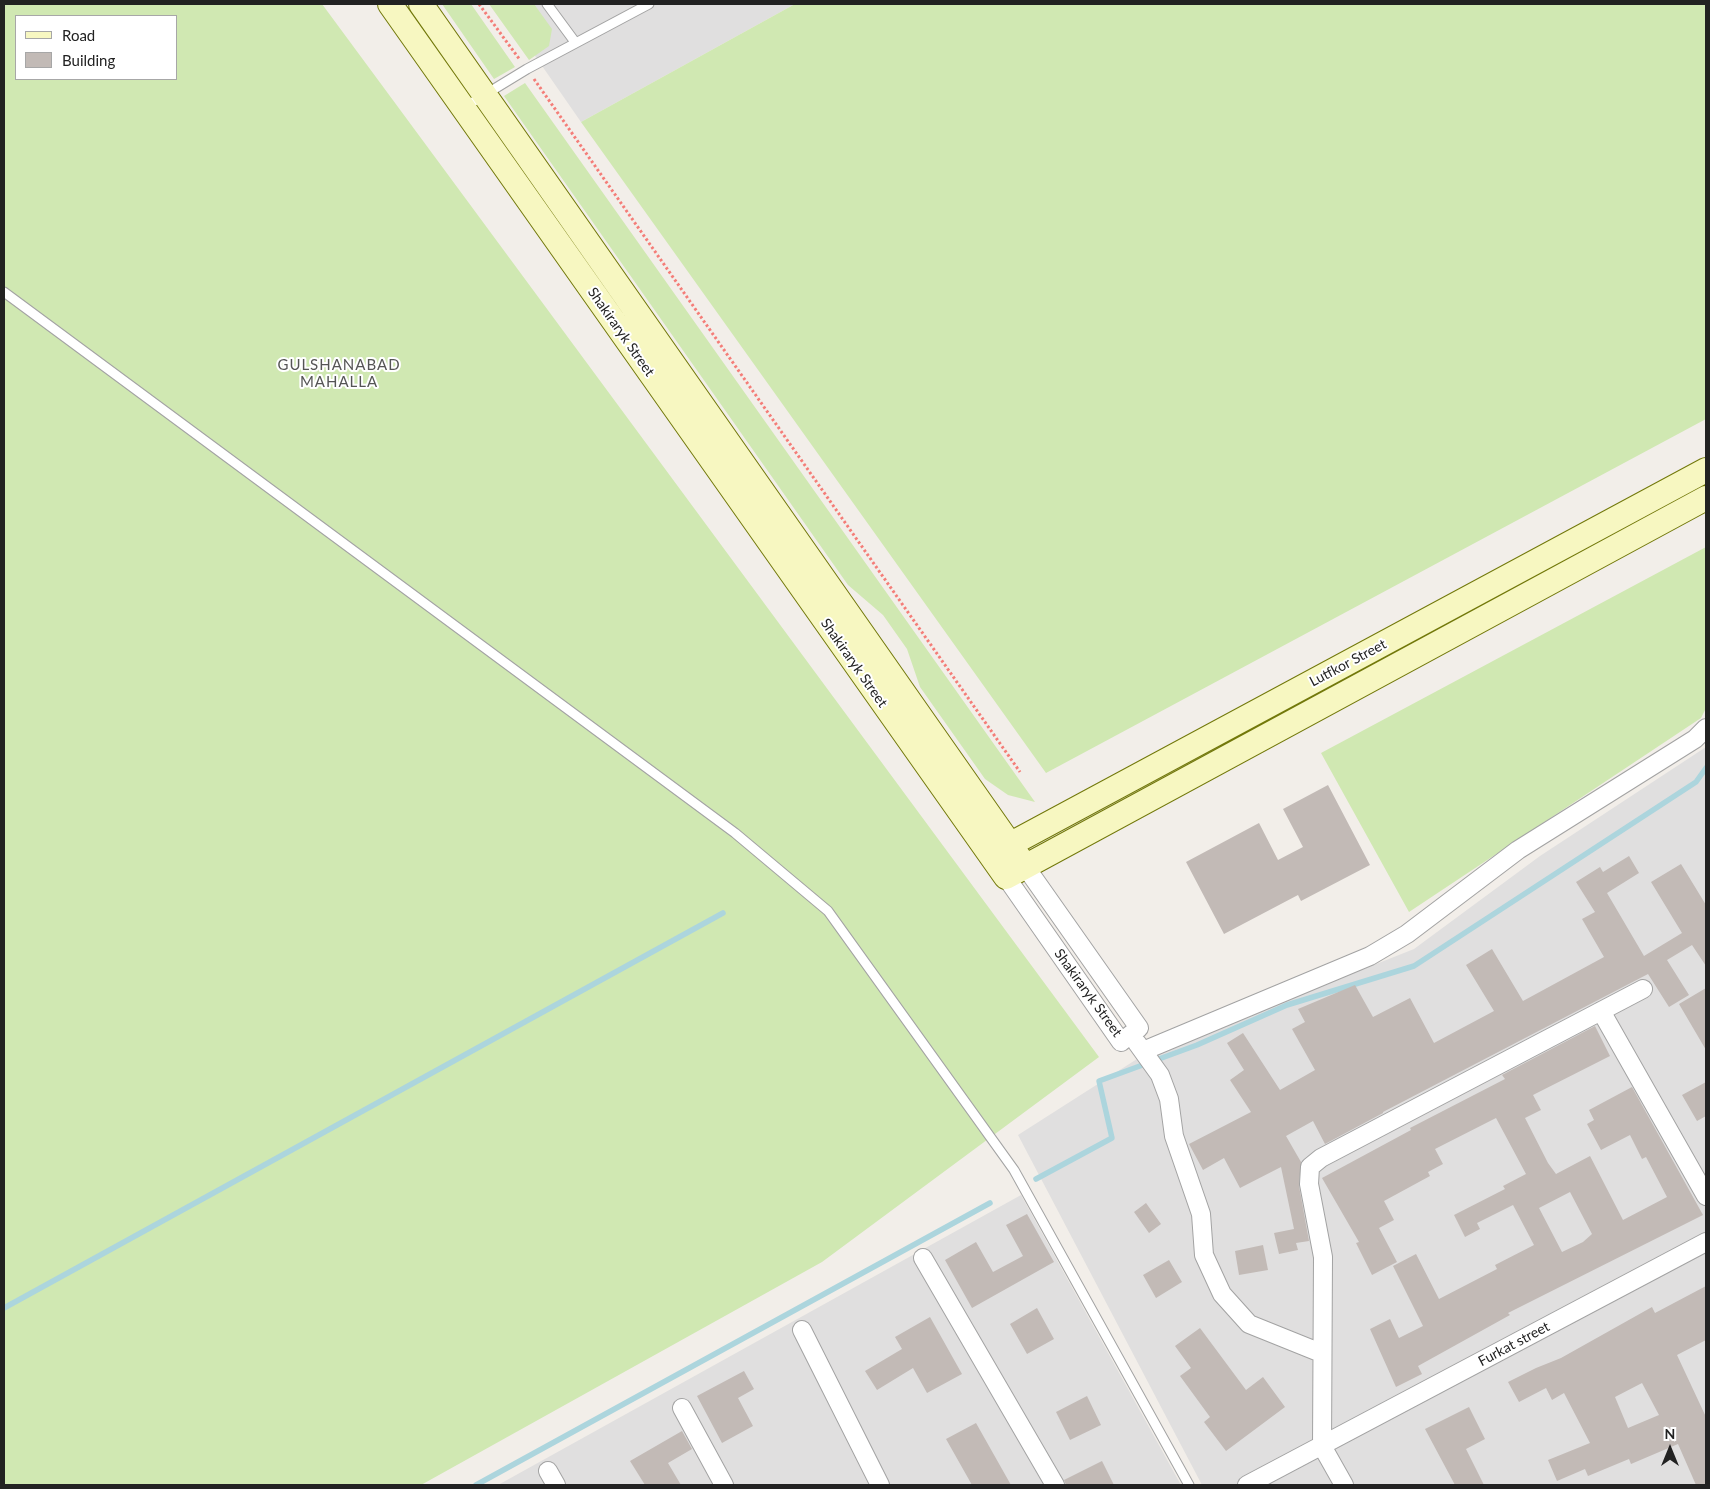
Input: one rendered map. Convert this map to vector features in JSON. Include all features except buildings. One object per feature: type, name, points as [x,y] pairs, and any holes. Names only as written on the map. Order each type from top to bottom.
[{"type":"main road","name":"Shakiraryk Street","points":[[390,4],[463,108],[1016,872]]},
{"type":"main road","name":"Shakiraryk Street","points":[[421,4],[1000,850]]},
{"type":"main road","name":"Lutfkor Street","points":[[1000,850],[1706,470]]},
{"type":"main road","name":"Lutfkor Street","points":[[1016,872],[1706,498]]},
{"type":"street","points":[[1321,1353],[1249,1324],[1222,1294],[1204,1255],[1201,1214],[1174,1136],[1169,1099],[1160,1075],[1142,1051],[1370,956],[1407,934],[1518,850],[1695,739],[1706,728]]},
{"type":"street","name":"Shakiraryk Street","points":[[1016,872],[1120,1042],[1131,1034],[1142,1051]]},
{"type":"street","points":[[1344,1485],[1322,1446],[1323,1257],[1309,1184],[1310,1167],[1321,1158],[1643,989]]},
{"type":"street","points":[[1601,1011],[1706,1196]]},
{"type":"street","name":"Furkat street","points":[[1247,1485],[1706,1242]]},
{"type":"street","points":[[923,1258],[1055,1485]]},
{"type":"street","points":[[802,1330],[880,1485]]},
{"type":"street","points":[[682,1408],[724,1485]]},
{"type":"lane","points":[[547,4],[575,42]]},
{"type":"lane","points":[[463,108],[575,42],[649,4]]},
{"type":"lane","points":[[4,292],[735,833],[828,911],[1014,1170],[1189,1485]]},
{"type":"path","points":[[479,4],[527,69],[1020,772]]},
{"type":"shaded area","points":[[499,4],[795,4],[581,122]]},
{"type":"shaded area","points":[[1706,747],[1706,1485],[1202,1485],[1018,1135],[1137,1059],[1414,949],[1540,856]]},
{"type":"shaded area","points":[[1021,1195],[1181,1485],[498,1485]]},
{"type":"green space","points":[[4,4],[322,4],[1099,1057],[822,1262],[421,1485],[4,1485]]},
{"type":"green space","points":[[442,4],[471,4],[515,67],[494,79]]},
{"type":"green space","points":[[489,4],[534,4],[552,29],[549,46],[529,60]]},
{"type":"green space","points":[[795,4],[1706,4],[1706,419],[1046,773],[581,122]]},
{"type":"green space","points":[[525,83],[1035,802],[1008,795],[985,779],[920,687],[907,649],[883,615],[848,585],[504,96]]},
{"type":"green space","points":[[1706,547],[1706,708],[1701,718],[1409,912],[1321,753]]},
{"type":"waterway","points":[[1036,1179],[1112,1138],[1099,1081],[1197,1045],[1287,1005],[1414,966],[1696,782],[1706,768]]},
{"type":"waterway","points":[[4,1308],[723,913]]},
{"type":"waterway","points":[[476,1485],[990,1203]]},
{"type":"district","name":"GULSHANABAD MAHALLA","points":[[339,374]]}]
